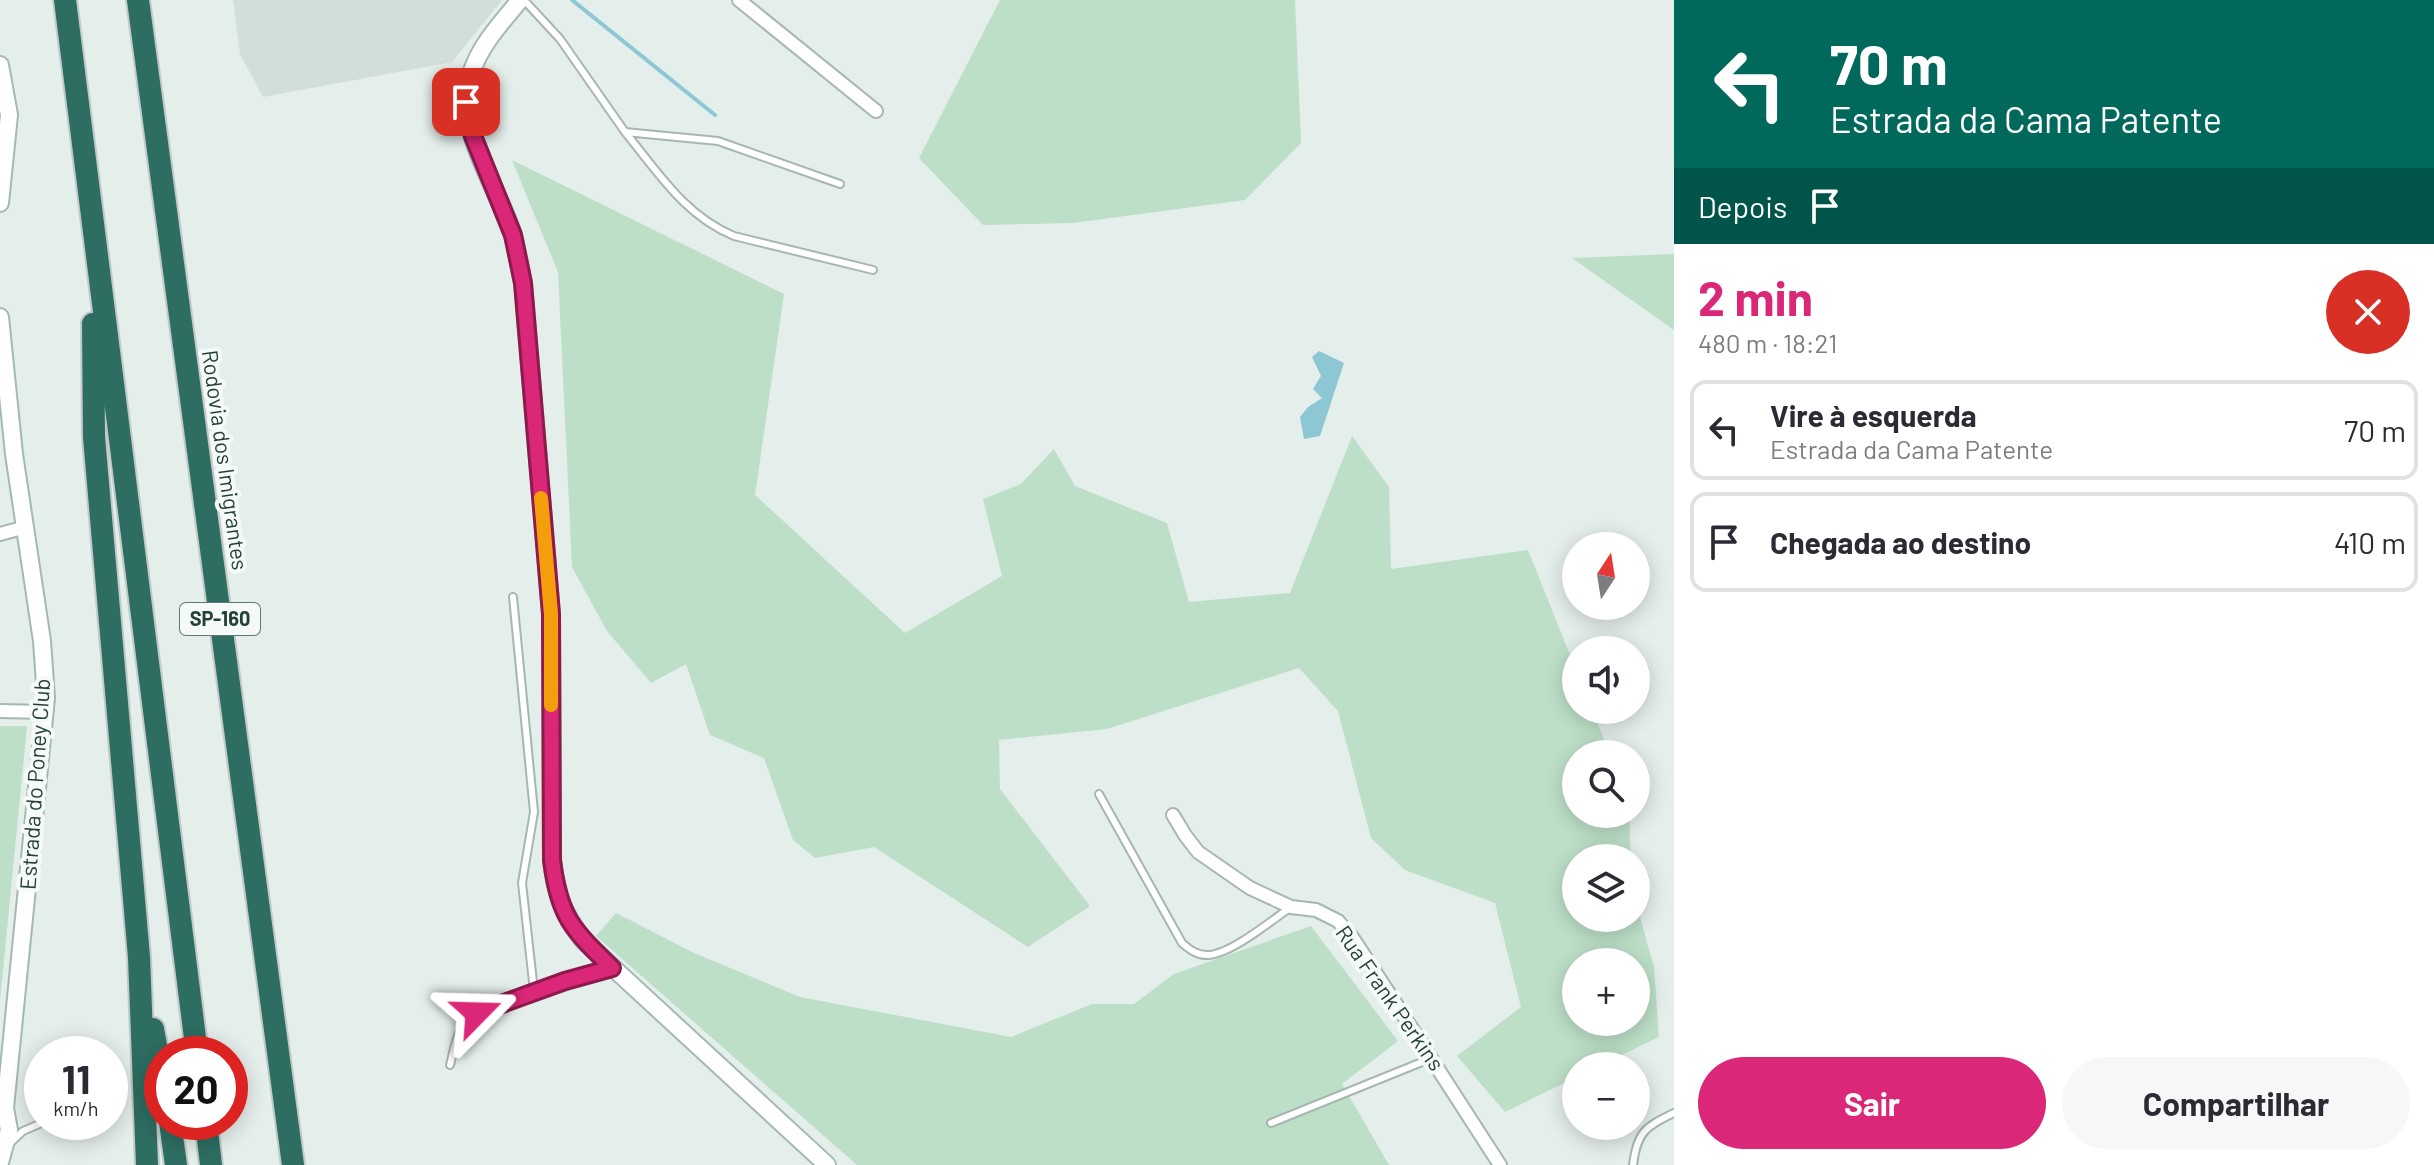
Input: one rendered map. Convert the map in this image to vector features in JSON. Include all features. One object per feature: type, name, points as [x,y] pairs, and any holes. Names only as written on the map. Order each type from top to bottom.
[{"type":"highway","points":[[65,0],[195,1036]]},
{"type":"highway","name":"Rodovia dos Imigrantes","points":[[138,0],[293,1160]]},
{"type":"highway","points":[[93,215],[94,437],[139,957],[147,1165]]},
{"type":"highway","points":[[139,957],[154,1036]]},
{"type":"highway","points":[[173,1140],[176,1165]]},
{"type":"highway","points":[[208,1140],[211,1165]]},
{"type":"street","points":[[522,0],[478,57],[467,93],[467,116],[513,235],[523,283],[551,614],[552,860],[556,893],[566,916],[583,940],[827,1165]]},
{"type":"street","points":[[739,0],[876,111]]},
{"type":"street","points":[[0,65],[9,115],[0,203]]},
{"type":"street","name":"Estrada do Poney Club","points":[[0,317],[14,454],[42,641],[46,712],[2,1112],[9,1130],[3,1155]]},
{"type":"street","points":[[0,534],[26,527]]},
{"type":"street","points":[[0,711],[46,712]]},
{"type":"street","name":"Rua Frank Perkins","points":[[1173,815],[1198,852],[1250,888],[1291,907],[1316,910],[1338,921],[1352,937],[1500,1165]]},
{"type":"lane","points":[[522,0],[560,39],[625,132],[681,200],[701,219],[734,236],[873,270]]},
{"type":"lane","points":[[625,132],[718,141],[840,184]]},
{"type":"lane","points":[[513,597],[534,812],[522,883],[534,991]]},
{"type":"lane","points":[[1099,794],[1182,943],[1190,950],[1200,955],[1224,951],[1291,907]]},
{"type":"lane","points":[[450,1065],[461,1030],[477,1013],[534,991],[612,968]]},
{"type":"lane","points":[[1271,1123],[1432,1058]]},
{"type":"lane","points":[[1633,1165],[1638,1137],[1648,1126],[1674,1113]]},
{"type":"lane","points":[[3,1155],[24,1131]]},
{"type":"shaded area","points":[[233,0],[502,0],[452,62],[263,97],[240,54]]},
{"type":"green space","points":[[1000,0],[1295,0],[1301,143],[1245,200],[1073,223],[983,225],[919,158]]},
{"type":"green space","points":[[512,160],[784,294],[755,495],[905,633],[1002,576],[983,499],[1021,484],[1054,449],[1075,486],[1167,523],[1189,602],[1290,593],[1352,436],[1389,487],[1391,569],[1528,550],[1562,636],[1562,724],[1598,724],[1604,740],[1562,740],[1562,828],[1630,828],[1630,844],[1562,844],[1562,932],[1644,932],[1649,948],[1562,948],[1562,1036],[1650,1036],[1650,953],[1654,967],[1659,1037],[1628,1052],[1562,1052],[1562,1084],[1505,1112],[1457,1056],[1521,1007],[1495,903],[1405,870],[1371,838],[1338,711],[1299,668],[1107,729],[999,740],[1000,789],[1090,906],[1028,947],[874,847],[815,858],[793,840],[764,758],[710,735],[686,664],[651,683],[607,631],[572,567],[558,272]]},
{"type":"green space","points":[[1674,254],[1674,330],[1572,258]]},
{"type":"green space","points":[[0,726],[27,726],[0,1001]]},
{"type":"green space","points":[[616,913],[694,953],[800,997],[1011,1037],[1092,1004],[1134,1004],[1174,974],[1311,926],[1398,1041],[1342,1084],[1389,1165],[857,1165],[596,936]]},
{"type":"water","points":[[1319,351],[1344,363],[1320,436],[1304,439],[1300,417],[1322,398],[1313,389],[1321,376],[1312,357]]},
{"type":"waterway","points":[[572,0],[715,115]]},
{"type":"slow traffic","points":[[541,498],[551,614],[551,705]]},
{"type":"route","points":[[466,102],[473,136],[513,235],[523,283],[551,614],[552,860],[556,893],[566,916],[583,940],[612,968],[507,1000],[477,1013]]}]
